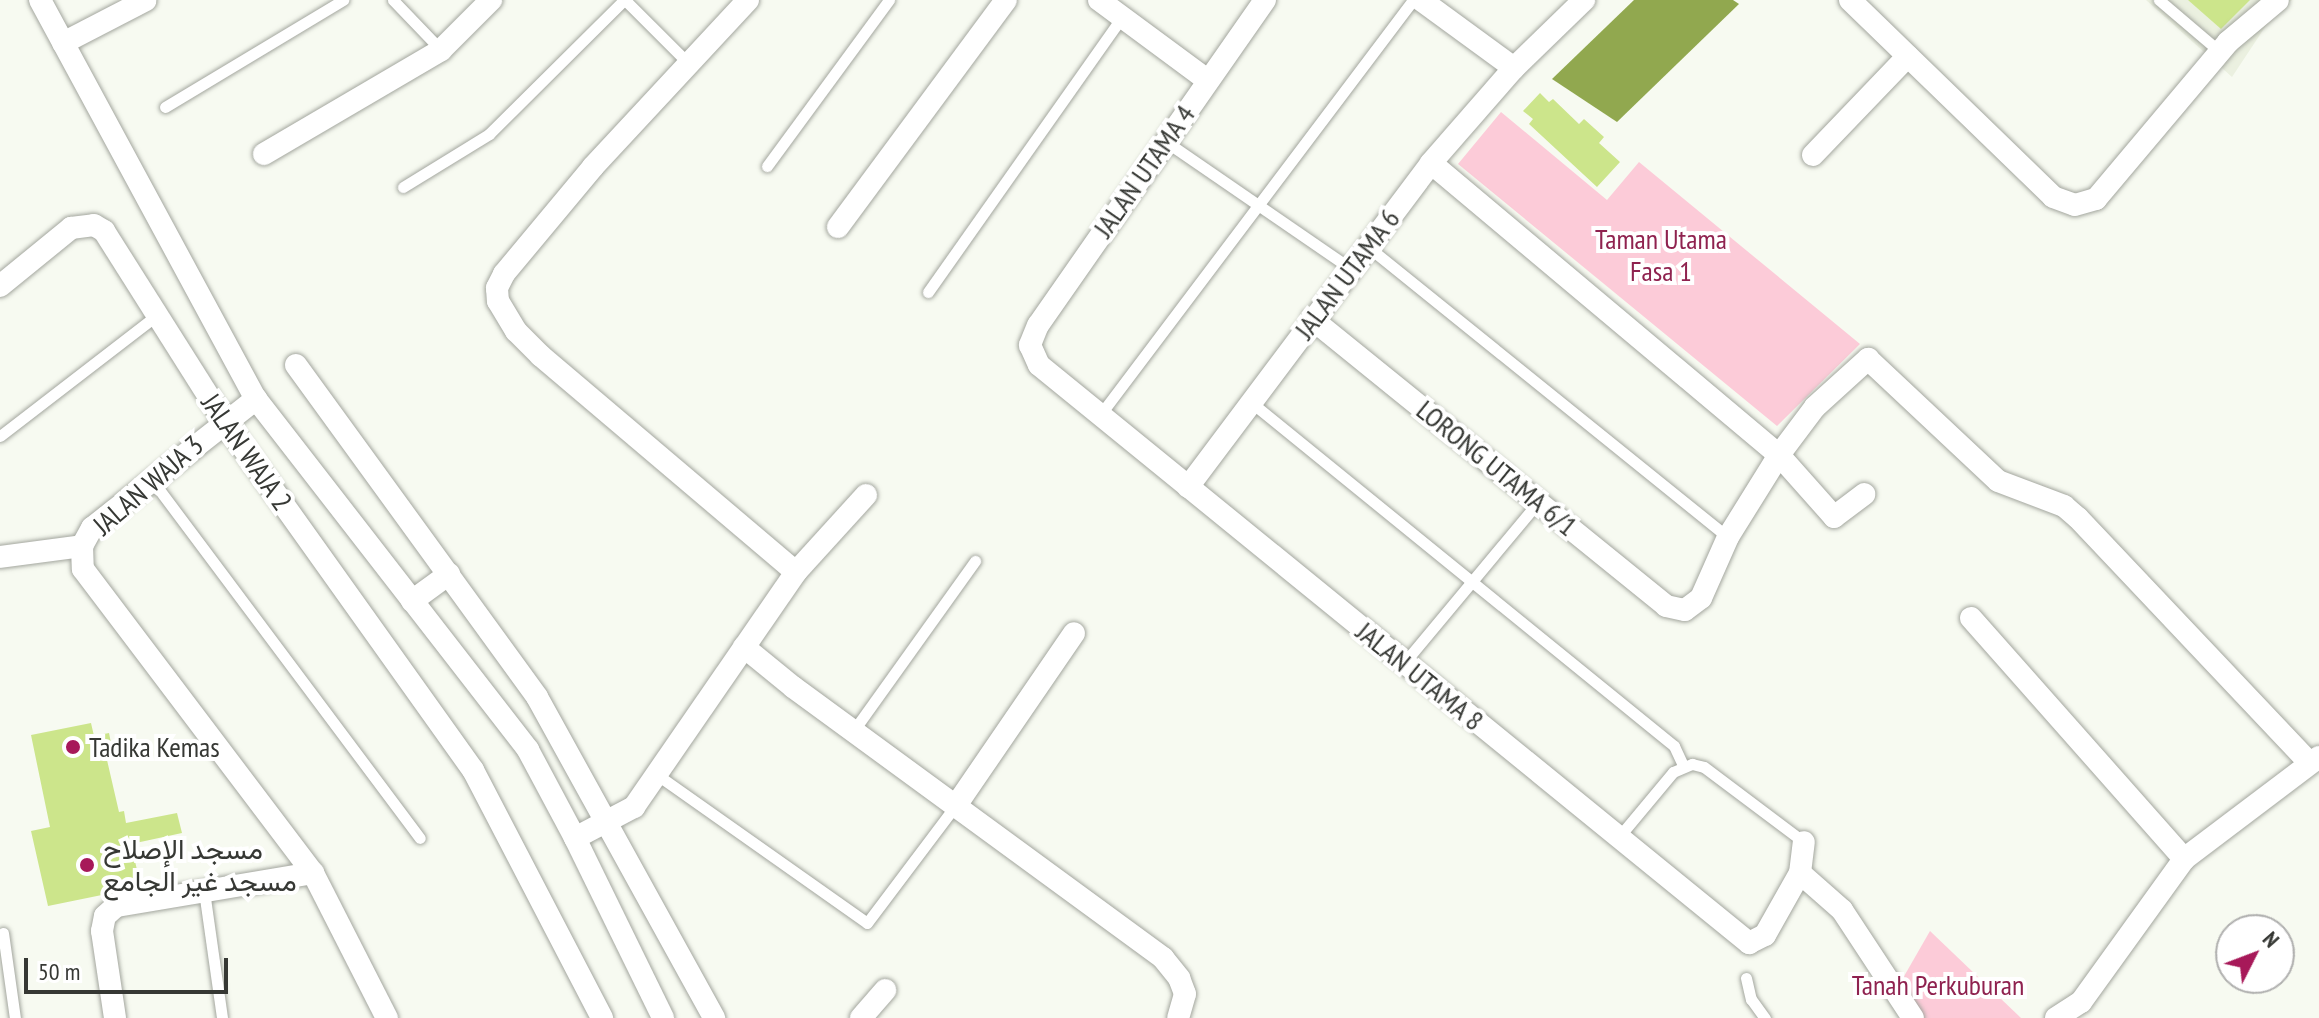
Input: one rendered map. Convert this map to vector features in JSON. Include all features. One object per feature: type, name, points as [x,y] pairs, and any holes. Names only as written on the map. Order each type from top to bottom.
[{"type":"street","points":[[40,0],[256,399],[528,750],[663,1018]]},
{"type":"street","points":[[63,43],[146,0]]},
{"type":"street","points":[[264,154],[441,50],[491,0]]},
{"type":"street","points":[[748,0],[593,167],[504,274],[497,288],[498,301],[509,322],[541,356],[796,572]]},
{"type":"street","points":[[838,227],[1006,0]]},
{"type":"street","points":[[1099,0],[1207,80]]},
{"type":"street","points":[[1421,0],[1514,68],[1584,0]]},
{"type":"street","points":[[1850,0],[2053,197],[2075,205],[2096,199],[2220,52],[2278,0]]},
{"type":"street","name":"JALAN UTAMA 4","points":[[1030,345],[1038,325],[1262,1]]},
{"type":"street","points":[[1813,155],[1908,56]]},
{"type":"street","name":"JALAN UTAMA 6","points":[[1188,487],[1431,163],[1514,68]]},
{"type":"street","points":[[1431,163],[1779,455],[1834,517],[1864,494]]},
{"type":"street","name":"JALAN WAJA 2","points":[[0,286],[71,228],[94,225],[104,231],[224,421],[473,770],[602,1018]]},
{"type":"street","name":"LORONG UTAMA 6/1","points":[[1312,319],[1666,606],[1685,610],[1701,598],[1728,537]]},
{"type":"street","name":"JALAN UTAMA 8","points":[[1030,345],[1039,365],[1749,943],[1765,935],[1800,873]]},
{"type":"street","points":[[1728,537],[1779,455],[1815,407],[1868,359],[1998,481],[2064,506],[2078,518],[2315,760],[2184,859],[2083,1006],[2056,1018]]},
{"type":"street","points":[[296,365],[537,697],[714,1018]]},
{"type":"street","name":"JALAN WAJA 3","points":[[82,546],[92,528],[224,421],[256,399]]},
{"type":"street","points":[[575,838],[634,807],[796,572],[866,495]]},
{"type":"street","points":[[0,557],[82,546],[83,569],[313,873],[387,1018]]},
{"type":"street","points":[[412,601],[449,574]]},
{"type":"street","points":[[1971,618],[2184,859]]},
{"type":"street","points":[[957,804],[1074,633]]},
{"type":"street","points":[[744,647],[793,687],[957,804],[1163,958],[1179,978],[1185,994],[1178,1018]]},
{"type":"street","points":[[1804,842],[1800,873],[1842,910],[1913,1018]]},
{"type":"street","points":[[115,1018],[102,931],[105,916],[116,906],[313,873]]},
{"type":"street","points":[[861,1018],[885,990]]},
{"type":"lane","points":[[165,107],[343,0]]},
{"type":"lane","points":[[393,0],[441,50]]},
{"type":"lane","points":[[403,187],[489,134],[625,0],[690,66]]},
{"type":"lane","points":[[767,166],[889,0]]},
{"type":"lane","points":[[1100,415],[1413,0]]},
{"type":"lane","points":[[2159,0],[2220,52]]},
{"type":"lane","points":[[928,292],[1122,17]]},
{"type":"lane","points":[[1165,141],[1350,268]]},
{"type":"lane","points":[[1367,246],[1728,537]]},
{"type":"lane","points":[[0,436],[157,315]]},
{"type":"lane","points":[[1252,403],[1674,746],[1683,765]]},
{"type":"lane","points":[[151,479],[420,838]]},
{"type":"lane","points":[[1404,663],[1538,502]]},
{"type":"lane","points":[[854,730],[975,561]]},
{"type":"lane","points":[[1618,838],[1683,765]]},
{"type":"lane","points":[[1683,765],[1704,767],[1804,842]]},
{"type":"lane","points":[[656,774],[867,923],[957,804]]},
{"type":"lane","points":[[204,891],[222,1018]]},
{"type":"lane","points":[[3,933],[15,1018]]},
{"type":"lane","points":[[1746,978],[1751,999],[1765,1018]]},
{"type":"shaded area","points":[[1634,0],[1733,0],[1739,4],[1617,122],[1552,79]]},
{"type":"shaded area","points":[[2146,0],[2292,0],[2273,15],[2232,77]]},
{"type":"green space","name":"Taman Utama Fasa 1","points":[[1501,112],[1607,200],[1639,162],[1860,344],[1777,426],[1458,164]]},
{"type":"green space","name":"Tanah Perkuburan","points":[[1930,931],[2021,1018],[1919,1018],[1899,985]]},
{"type":"building","points":[[2188,0],[2250,0],[2221,29]]},
{"type":"building","points":[[1540,93],[1549,102],[1553,99],[1579,124],[1584,119],[1604,137],[1599,143],[1620,162],[1597,187],[1529,124],[1533,119],[1523,111]]},
{"type":"building","points":[[91,723],[94,736],[109,733],[114,758],[107,760],[119,812],[124,811],[126,823],[177,813],[182,833],[131,844],[141,887],[48,906],[31,831],[50,827],[31,735]]},
{"type":"place","name":"Tadika Kemas","points":[[73,747]]},
{"type":"place","name":"مسجد الإصلاح مسجد غير الجامع","points":[[87,865]]}]
